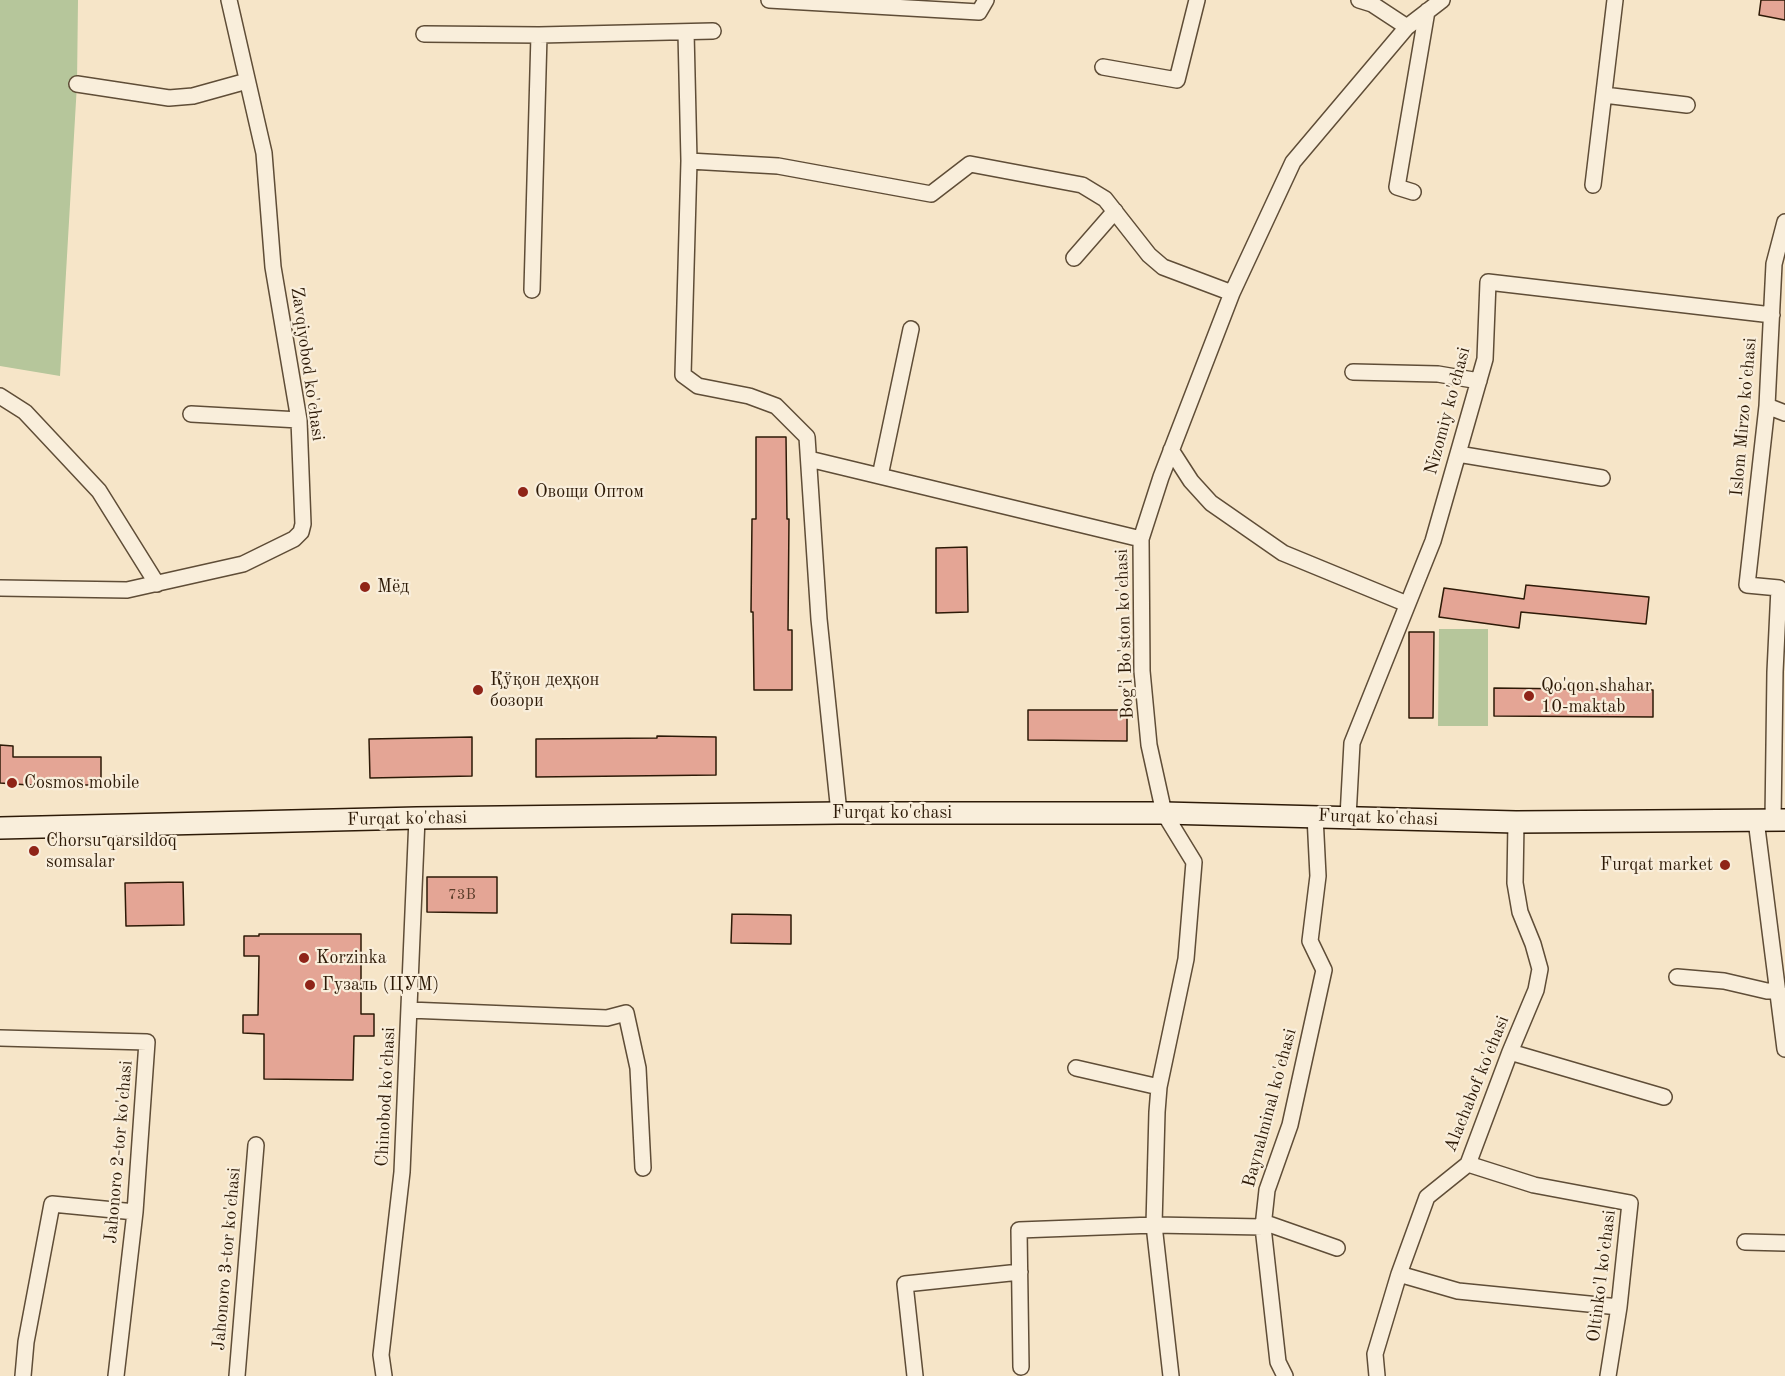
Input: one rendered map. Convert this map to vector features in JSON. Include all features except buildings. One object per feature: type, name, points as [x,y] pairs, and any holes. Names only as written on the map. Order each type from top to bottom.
[{"type":"main road","name":"Furqat ko'chasi","points":[[0,828],[417,818],[839,813],[1164,813],[1516,822],[1771,820]]},
{"type":"street","name":"Zavqiyobod ko'chasi","points":[[0,588],[127,590],[243,564],[294,539],[301,532],[303,524],[299,420],[273,267],[264,153],[229,0]]},
{"type":"street","points":[[769,0],[979,12],[986,0]]},
{"type":"street","points":[[1103,67],[1177,80],[1197,0]]},
{"type":"street","points":[[1359,0],[1372,4],[1407,27]]},
{"type":"street","name":"Bog'i Bo'ston ko'chasi","points":[[1171,1376],[1154,1225],[1157,1112],[1186,959],[1194,862],[1164,813],[1149,745],[1142,671],[1141,539],[1161,477],[1232,293],[1293,162],[1407,27],[1442,0]]},
{"type":"street","points":[[1593,185],[1615,0]]},
{"type":"street","points":[[1413,192],[1397,187],[1427,11]]},
{"type":"street","points":[[424,34],[713,31]]},
{"type":"street","points":[[686,32],[689,161],[683,375],[698,386],[749,396],[776,406],[807,436],[819,619],[839,813]]},
{"type":"street","points":[[532,290],[539,34]]},
{"type":"street","points":[[77,84],[169,98],[193,96],[248,81]]},
{"type":"street","points":[[1604,95],[1687,105]]},
{"type":"street","points":[[689,161],[778,166],[931,194],[970,164],[1082,185],[1105,199],[1149,255],[1163,267],[1232,293]]},
{"type":"street","points":[[1074,258],[1115,211]]},
{"type":"street","name":"Islom Mirzo ko'chasi","points":[[1785,222],[1772,315],[1767,406],[1747,585],[1782,588],[1775,684],[1771,820],[1778,990],[1785,1048]]},
{"type":"street","name":"Nizomiy ko'chasi","points":[[1348,817],[1352,743],[1433,541],[1485,359],[1488,282],[1772,315]]},
{"type":"street","points":[[880,476],[911,329]]},
{"type":"street","points":[[1353,372],[1438,374],[1479,381]]},
{"type":"street","points":[[0,396],[25,412],[99,491],[157,584]]},
{"type":"street","points":[[1767,406],[1785,413]]},
{"type":"street","points":[[191,414],[299,420]]},
{"type":"street","points":[[1171,450],[1191,481],[1211,503],[1283,553],[1407,604]]},
{"type":"street","points":[[1458,454],[1602,478]]},
{"type":"street","points":[[809,459],[1141,539]]},
{"type":"street","name":"Baynalminal ko'chasi","points":[[1285,1376],[1278,1362],[1263,1224],[1266,1190],[1290,1125],[1324,970],[1310,941],[1318,876],[1315,816]]},
{"type":"street","name":"Chinobod ko'chasi","points":[[384,1376],[381,1355],[402,1172],[417,818]]},
{"type":"street","name":"Alachabof ko'chasi","points":[[1377,1376],[1375,1354],[1427,1197],[1468,1164],[1536,990],[1540,969],[1520,912],[1515,883],[1516,822]]},
{"type":"street","points":[[1677,977],[1724,981],[1767,991],[1778,990]]},
{"type":"street","points":[[409,1010],[607,1018],[626,1013],[638,1068],[643,1168]]},
{"type":"street","name":"Jahonoro 2-tor ko'chasi","points":[[0,1038],[147,1042],[135,1212],[116,1376]]},
{"type":"street","points":[[1510,1052],[1664,1097]]},
{"type":"street","points":[[1076,1068],[1160,1087]]},
{"type":"street","name":"Jahonoro 3-tor ko'chasi","points":[[237,1376],[256,1145]]},
{"type":"street","name":"Oltinko'l ko'chasi","points":[[1468,1164],[1534,1185],[1630,1203],[1619,1307],[1608,1376]]},
{"type":"street","points":[[23,1376],[26,1342],[52,1204],[135,1212]]},
{"type":"street","points":[[1021,1367],[1019,1230],[1263,1224],[1337,1248]]},
{"type":"street","points":[[1745,1242],[1785,1243]]},
{"type":"street","points":[[915,1376],[904,1284],[1020,1272]]},
{"type":"street","points":[[1400,1274],[1458,1291],[1619,1307]]},
{"type":"green space","points":[[0,0],[78,0],[77,84],[60,376],[0,366]]},
{"type":"green space","points":[[1439,629],[1488,629],[1488,726],[1438,726]]},
{"type":"place","name":"Овощи Оптом","points":[[523,492]]},
{"type":"place","name":"Мёд","points":[[365,587]]},
{"type":"place","name":"Қўқон деҳқон бозори","points":[[478,690]]},
{"type":"place","name":"Qo'qon shahar 10-maktab","points":[[1529,696]]},
{"type":"place","name":"Cosmos mobile","points":[[12,783]]},
{"type":"place","name":"Chorsu qarsildoq somsalar","points":[[34,851]]},
{"type":"place","name":"Furqat market","points":[[1725,865]]},
{"type":"place","name":"Korzinka","points":[[304,958]]},
{"type":"place","name":"Гузаль (ЦУМ)","points":[[310,985]]}]
